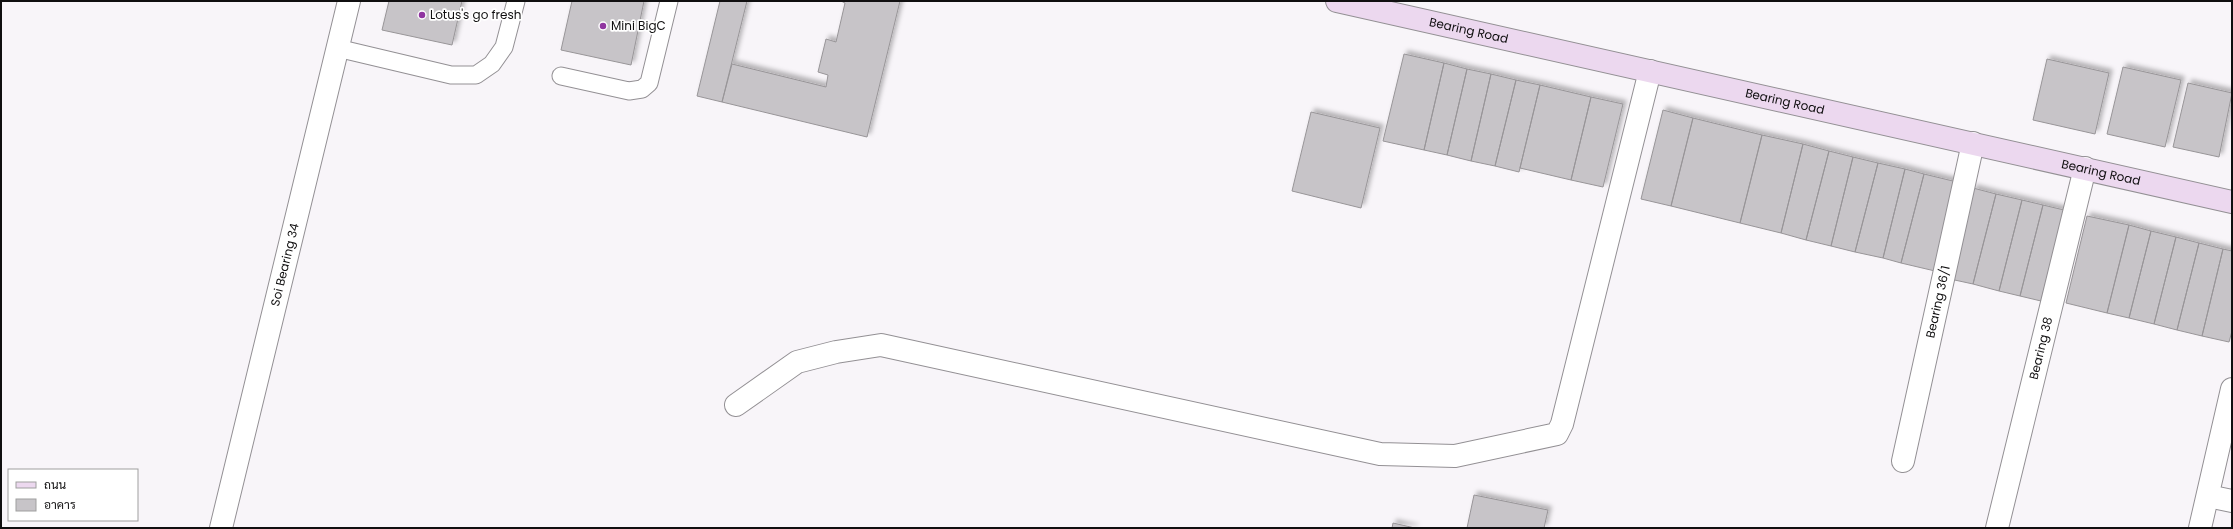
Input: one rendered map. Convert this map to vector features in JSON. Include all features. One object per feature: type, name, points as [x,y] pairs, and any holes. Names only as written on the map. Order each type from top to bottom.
[{"type":"main road","name":"Bearing Road","points":[[1337,1],[2232,202]]},
{"type":"street","name":"Soi Bearing 34","points":[[221,528],[349,1]]},
{"type":"street","points":[[736,405],[797,362],[836,352],[881,344],[1380,454],[1455,456],[1557,434],[1562,424],[1650,71]]},
{"type":"street","name":"Bearing 36/1","points":[[1903,461],[1973,144]]},
{"type":"street","name":"Bearing 38","points":[[1997,528],[2085,168]]},
{"type":"street","points":[[2200,528],[2232,389]]},
{"type":"street","points":[[2208,496],[2232,501]]},
{"type":"lane","points":[[337,48],[451,75],[476,75],[492,64],[504,47],[516,1]]},
{"type":"lane","points":[[561,76],[630,91],[642,89],[649,83],[668,1]]},
{"type":"building","name":"Lotus's go fresh","points":[[389,1],[462,1],[452,45],[382,30]]},
{"type":"building","name":"Mini BigC","points":[[572,1],[644,1],[631,65],[561,50]]},
{"type":"building","points":[[720,1],[747,1],[722,102],[697,96]]},
{"type":"building","points":[[841,1],[900,1],[867,137],[722,102],[732,64],[826,87],[828,75],[818,72],[826,39],[836,42],[845,3]]},
{"type":"building","points":[[1404,54],[1444,63],[1424,150],[1383,141]]},
{"type":"building","points":[[2047,59],[2109,73],[2095,134],[2033,120]]},
{"type":"building","points":[[1444,63],[1467,69],[1447,155],[1424,150]]},
{"type":"building","points":[[2123,67],[2181,80],[2165,147],[2107,134]]},
{"type":"building","points":[[1467,69],[1491,74],[1471,161],[1447,155]]},
{"type":"building","points":[[1491,74],[1516,80],[1495,166],[1471,161]]},
{"type":"building","points":[[1516,80],[1540,85],[1519,172],[1495,166]]},
{"type":"building","points":[[2188,83],[2232,93],[2219,157],[2173,147]]},
{"type":"building","points":[[1540,85],[1591,97],[1571,180],[1520,168]]},
{"type":"building","points":[[1591,97],[1623,104],[1603,187],[1571,180]]},
{"type":"building","points":[[1663,110],[1693,118],[1671,206],[1641,199]]},
{"type":"building","points":[[1311,112],[1380,128],[1361,208],[1292,191]]},
{"type":"building","points":[[1693,118],[1762,135],[1740,223],[1671,206]]},
{"type":"building","points":[[1762,135],[1803,144],[1781,233],[1740,223]]},
{"type":"building","points":[[1803,144],[1829,151],[1806,240],[1781,233]]},
{"type":"building","points":[[1829,151],[1853,157],[1831,246],[1806,240]]},
{"type":"building","points":[[1853,157],[1878,163],[1855,252],[1831,246]]},
{"type":"building","points":[[1878,163],[1905,169],[1883,258],[1855,252]]},
{"type":"building","points":[[1905,169],[1924,174],[1901,263],[1883,258]]},
{"type":"building","points":[[1924,174],[1957,182],[1935,271],[1901,263]]},
{"type":"building","points":[[1973,188],[1996,194],[1973,284],[1950,279]]},
{"type":"building","points":[[1996,194],[2022,200],[1999,291],[1973,284]]},
{"type":"building","points":[[2022,200],[2043,205],[2020,296],[1999,291]]},
{"type":"building","points":[[2043,205],[2064,210],[2041,301],[2020,296]]},
{"type":"building","points":[[2087,216],[2129,225],[2107,313],[2066,303]]},
{"type":"building","points":[[2129,225],[2151,231],[2129,318],[2107,313]]},
{"type":"building","points":[[2151,231],[2176,237],[2154,324],[2129,318]]},
{"type":"building","points":[[2176,237],[2199,243],[2177,330],[2154,324]]},
{"type":"building","points":[[2199,243],[2223,249],[2202,336],[2177,330]]},
{"type":"building","points":[[2223,249],[2232,251],[2232,331],[2229,342],[2202,336]]},
{"type":"building","points":[[1474,495],[1548,510],[1544,528],[1467,528]]},
{"type":"building","points":[[1393,523],[1415,528],[1392,528]]},
{"type":"place","name":"Lotus's go fresh","points":[[422,15]]},
{"type":"place","name":"Mini BigC","points":[[603,26]]}]
